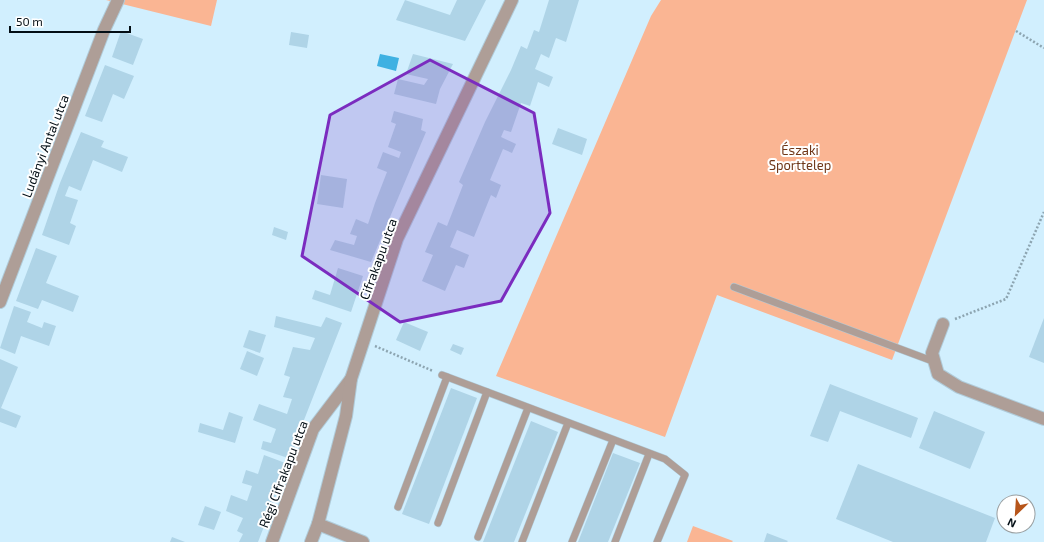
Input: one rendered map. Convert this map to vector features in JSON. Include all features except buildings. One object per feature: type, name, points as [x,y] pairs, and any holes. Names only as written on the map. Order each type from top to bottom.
[{"type":"street","name":"Ludányi Antal utca","points":[[0,302],[104,30],[118,0]]},
{"type":"street","name":"Cifrakapu utca","points":[[311,542],[318,524],[346,416],[351,379],[398,239],[512,0]]},
{"type":"street","points":[[944,324],[932,353],[938,374],[959,387],[1044,419]]},
{"type":"street","name":"Régi Cifrakapu utca","points":[[272,542],[313,429],[351,379]]},
{"type":"street","points":[[318,524],[364,542]]},
{"type":"lane","points":[[734,287],[934,362]]},
{"type":"lane","points":[[398,507],[444,376],[665,459],[685,475],[658,542]]},
{"type":"lane","points":[[438,523],[487,392]]},
{"type":"lane","points":[[478,537],[528,408]]},
{"type":"lane","points":[[522,542],[568,423]]},
{"type":"lane","points":[[572,542],[612,440]]},
{"type":"lane","points":[[615,542],[649,454]]},
{"type":"path","points":[[1016,31],[1044,48]]},
{"type":"path","points":[[944,324],[1006,298],[1044,212]]},
{"type":"path","points":[[364,341],[444,376]]},
{"type":"highlighted area","points":[[430,60],[534,113],[550,213],[501,301],[400,322],[302,256],[330,115]]},
{"type":"green space","points":[[106,0],[217,0],[211,26]]},
{"type":"green space","name":"Északi Sporttelep","points":[[661,0],[1027,0],[892,360],[717,295],[665,437],[496,376],[651,16]]},
{"type":"green space","points":[[693,526],[733,541],[687,542]]},
{"type":"water","points":[[380,54],[399,58],[396,71],[377,66]]}]
